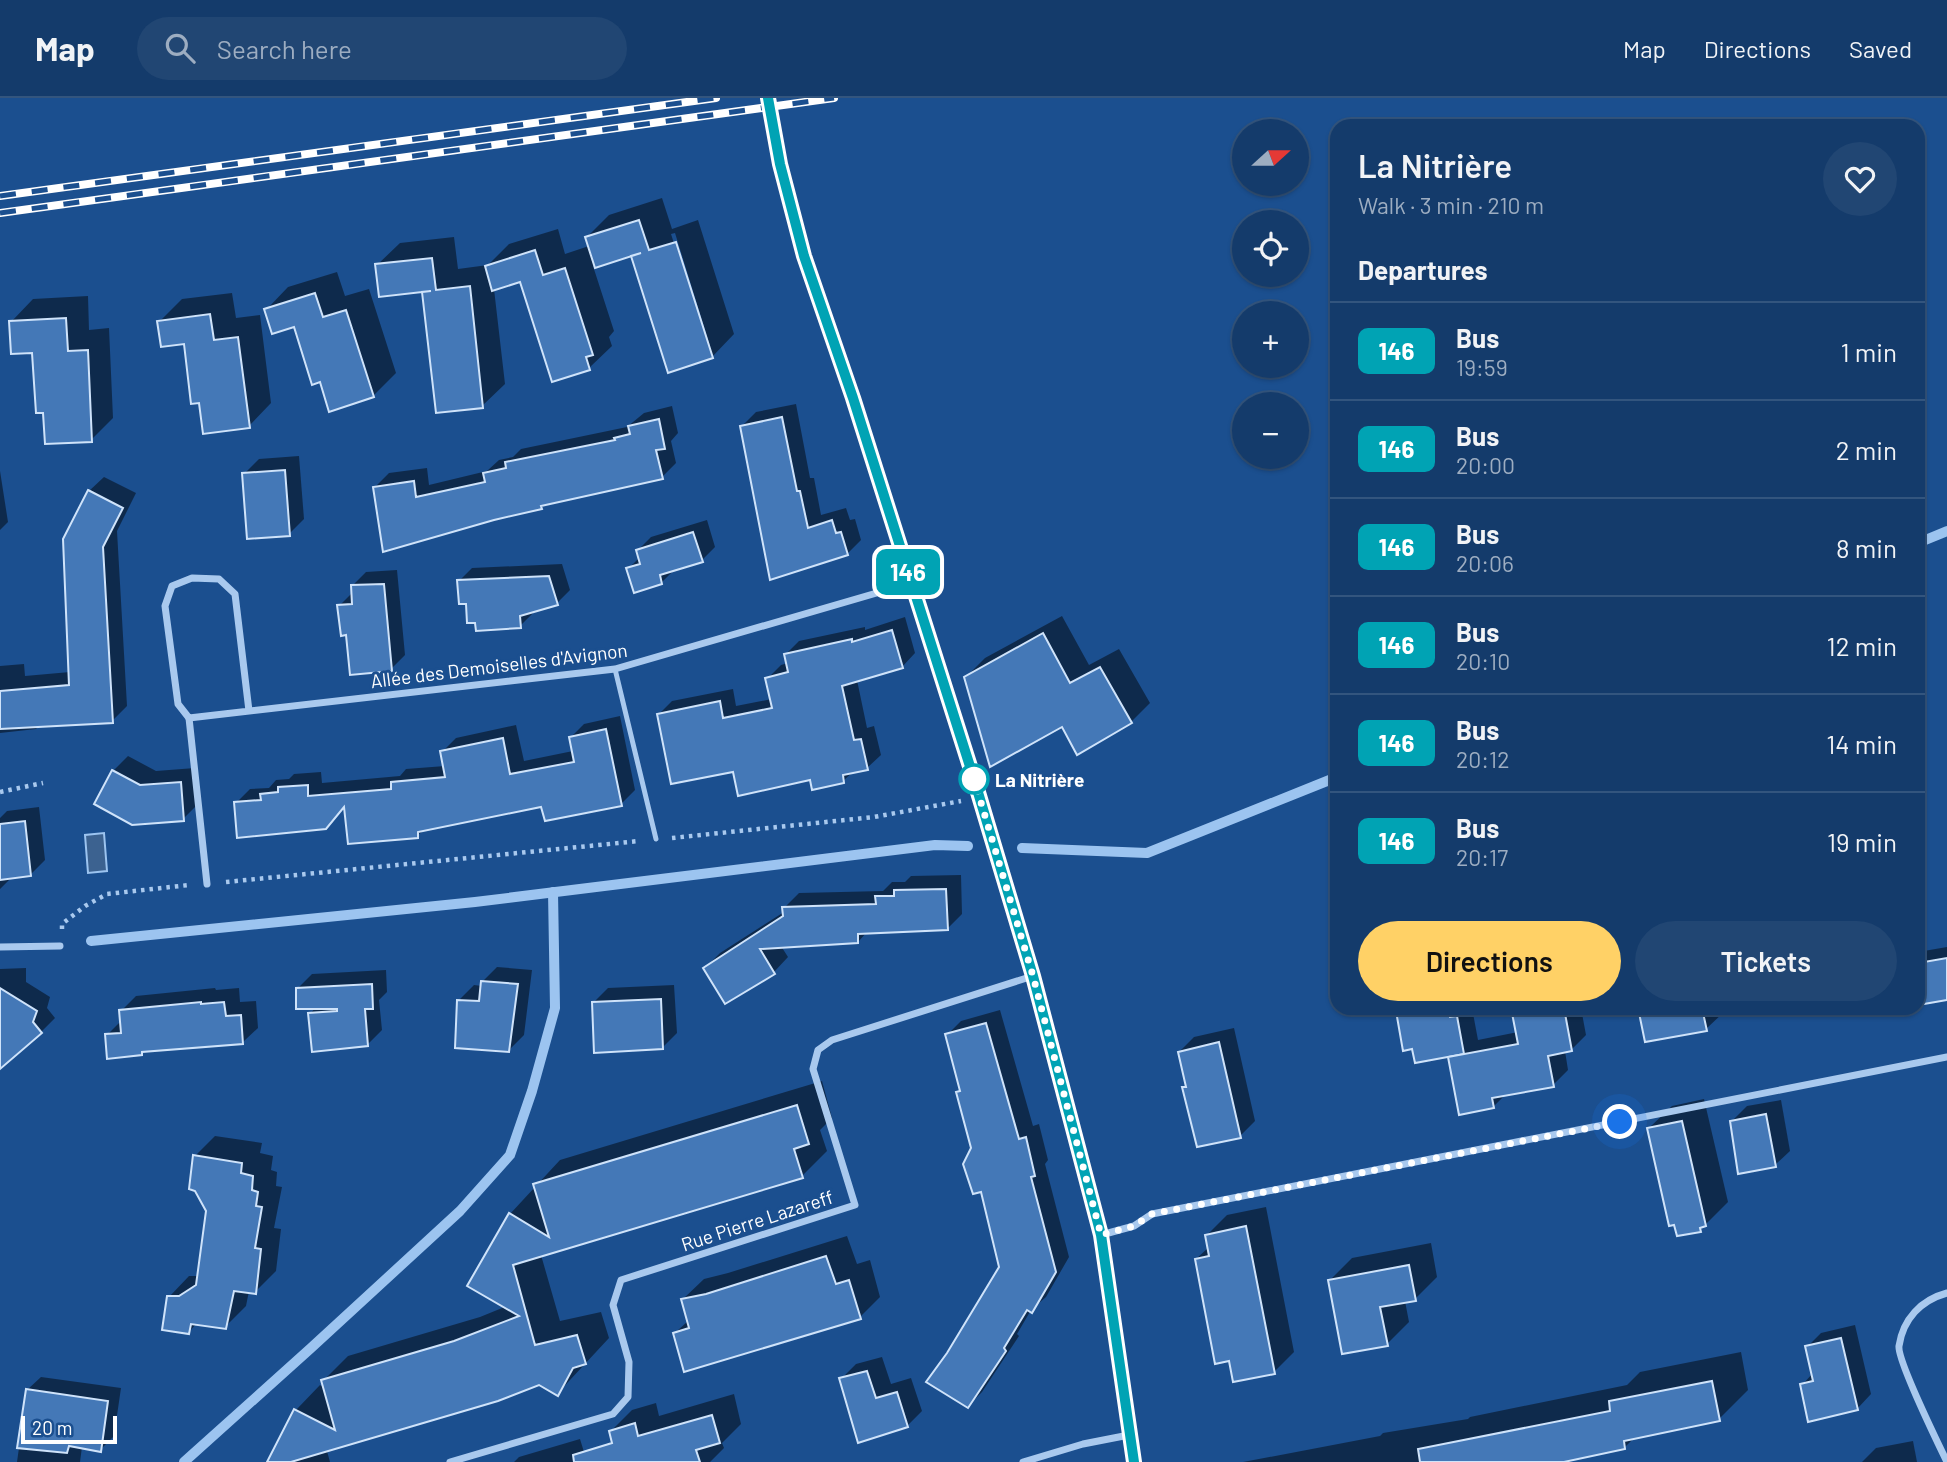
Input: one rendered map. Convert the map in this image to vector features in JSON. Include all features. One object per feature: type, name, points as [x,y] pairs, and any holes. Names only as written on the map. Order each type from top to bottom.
[{"type":"street","points":[[768,98],[780,164],[804,256],[853,398],[1033,976],[1101,1235],[1134,1462]]},
{"type":"street","points":[[207,884],[189,718],[178,704],[165,606],[172,586],[192,578],[219,579],[235,594],[248,711]]},
{"type":"street","name":"Allée des Demoiselles d'Avignon","points":[[189,718],[615,669],[911,583]]},
{"type":"street","points":[[0,947],[60,946]]},
{"type":"street","name":"Rue Pierre Lazareff","points":[[466,1460],[613,1414],[628,1397],[629,1362],[613,1305],[621,1280],[855,1205],[813,1069],[818,1050],[832,1040],[1033,976]]},
{"type":"street","points":[[1101,1235],[1134,1226],[1152,1214],[1947,1057]]},
{"type":"street","points":[[1947,1293],[1934,1296],[1909,1315],[1898,1348],[1917,1398],[1947,1462]]},
{"type":"street","points":[[1023,1462],[1083,1444],[1129,1435]]},
{"type":"street","points":[[450,1462],[466,1460]]},
{"type":"lane","points":[[615,669],[656,839]]},
{"type":"path","points":[[0,792],[43,783]]},
{"type":"path","points":[[60,946],[62,924],[85,906],[107,894],[138,889],[874,817],[979,798]]},
{"type":"water","points":[[104,833],[107,871],[88,873],[85,835]]},
{"type":"building","points":[[639,220],[649,250],[676,242],[713,358],[668,373],[631,256],[595,268],[585,237]]},
{"type":"building","points":[[535,250],[543,275],[565,268],[593,355],[586,357],[590,370],[552,382],[520,282],[492,291],[485,266]]},
{"type":"building","points":[[432,258],[436,290],[470,286],[483,408],[436,413],[422,292],[379,297],[375,264]]},
{"type":"building","points":[[315,293],[323,317],[346,310],[374,397],[329,412],[320,382],[312,385],[294,327],[272,334],[264,309]]},
{"type":"building","points":[[210,314],[214,340],[238,337],[250,428],[203,434],[199,403],[191,404],[184,344],[161,347],[157,321]]},
{"type":"building","points":[[66,318],[68,351],[88,350],[92,442],[45,444],[43,413],[36,413],[32,353],[11,354],[9,321]]},
{"type":"building","points":[[782,417],[797,491],[800,491],[808,528],[832,520],[836,533],[841,532],[848,555],[770,580],[740,426]]},
{"type":"building","points":[[659,419],[665,449],[656,450],[663,479],[541,506],[542,509],[383,552],[373,487],[414,481],[416,497],[485,482],[483,473],[506,468],[505,462],[615,440],[614,438],[630,434],[628,426]]},
{"type":"building","points":[[285,470],[290,536],[247,539],[242,473]]},
{"type":"building","points":[[88,490],[123,508],[103,547],[113,723],[0,729],[0,691],[69,685],[63,539]]},
{"type":"building","points":[[693,532],[703,562],[660,575],[662,584],[634,593],[626,568],[640,564],[636,550]]},
{"type":"building","points":[[549,576],[558,605],[520,616],[521,628],[476,631],[475,623],[467,623],[466,604],[459,604],[457,580]]},
{"type":"building","points":[[384,584],[392,671],[350,675],[346,635],[341,636],[337,605],[352,604],[351,585]]},
{"type":"building","points":[[892,630],[903,668],[842,686],[854,740],[861,739],[868,770],[843,775],[844,783],[812,790],[810,780],[738,796],[733,772],[671,784],[657,714],[720,701],[723,718],[772,708],[765,678],[788,672],[784,654],[852,639],[852,642]]},
{"type":"building","points":[[1043,633],[1070,683],[1100,667],[1132,723],[1077,755],[1062,727],[990,767],[964,677]]},
{"type":"building","points":[[606,729],[622,806],[545,821],[541,807],[418,832],[418,838],[348,844],[344,807],[326,829],[237,838],[234,802],[261,800],[260,794],[278,792],[278,787],[308,785],[308,796],[391,789],[391,782],[445,777],[440,751],[503,738],[510,774],[574,762],[569,737]]},
{"type":"building","points":[[112,770],[140,785],[181,782],[184,821],[132,825],[94,804]]},
{"type":"building","points":[[25,821],[31,876],[0,880],[0,824]]},
{"type":"building","points":[[946,889],[948,930],[858,934],[858,943],[760,949],[775,974],[725,1004],[703,968],[783,916],[782,907],[876,904],[875,896],[894,896],[894,890]]},
{"type":"building","points":[[1947,958],[1947,1000],[1925,1004],[1925,962]]},
{"type":"building","points":[[481,981],[518,984],[509,1052],[455,1048],[457,1000],[479,1001]]},
{"type":"building","points":[[372,984],[373,1009],[365,1009],[368,1046],[312,1052],[308,1013],[337,1009],[296,1009],[296,988]]},
{"type":"building","points":[[0,988],[37,1011],[33,1022],[42,1033],[0,1069]]},
{"type":"building","points":[[661,999],[663,1049],[594,1053],[592,1002]]},
{"type":"building","points":[[224,1002],[226,1016],[241,1015],[243,1044],[142,1052],[142,1055],[107,1059],[105,1034],[121,1033],[119,1010]]},
{"type":"building","points":[[1397,1015],[1457,1016],[1464,1054],[1415,1063],[1412,1049],[1403,1051]]},
{"type":"building","points":[[1512,1015],[1565,1015],[1572,1051],[1548,1056],[1554,1087],[1492,1098],[1494,1108],[1459,1115],[1448,1057],[1518,1044]]},
{"type":"building","points":[[1639,1015],[1704,1015],[1707,1031],[1645,1042]]},
{"type":"building","points":[[986,1023],[1019,1139],[1026,1137],[1035,1176],[1031,1177],[1056,1272],[1032,1313],[1027,1310],[1004,1348],[1006,1351],[968,1408],[926,1382],[947,1353],[999,1267],[981,1192],[973,1194],[963,1164],[971,1148],[956,1092],[960,1091],[945,1034]]},
{"type":"building","points":[[1219,1042],[1241,1138],[1197,1147],[1182,1087],[1186,1087],[1178,1052]]},
{"type":"building","points":[[797,1105],[809,1144],[794,1149],[803,1178],[513,1265],[535,1345],[577,1335],[586,1364],[573,1368],[558,1396],[539,1385],[498,1401],[291,1462],[267,1462],[294,1409],[335,1430],[321,1380],[454,1341],[519,1316],[467,1286],[509,1213],[549,1237],[533,1184]]},
{"type":"building","points":[[1766,1114],[1776,1167],[1738,1174],[1730,1121]]},
{"type":"building","points":[[1682,1121],[1706,1226],[1700,1228],[1701,1232],[1677,1236],[1674,1225],[1669,1226],[1647,1128]]},
{"type":"building","points":[[193,1155],[242,1163],[241,1173],[253,1176],[252,1190],[258,1192],[256,1206],[262,1207],[255,1248],[261,1249],[256,1294],[234,1291],[226,1329],[191,1324],[189,1334],[162,1330],[167,1296],[179,1296],[196,1285],[206,1211],[195,1191],[189,1189]]},
{"type":"building","points":[[1246,1226],[1275,1374],[1233,1382],[1229,1361],[1215,1364],[1195,1259],[1209,1256],[1205,1235]]},
{"type":"building","points":[[826,1256],[836,1284],[849,1280],[861,1319],[684,1372],[673,1333],[689,1328],[681,1299],[706,1294]]},
{"type":"building","points":[[1409,1265],[1416,1301],[1380,1307],[1388,1346],[1342,1354],[1328,1280]]},
{"type":"building","points":[[1841,1338],[1858,1410],[1808,1422],[1800,1384],[1813,1381],[1805,1346]]},
{"type":"building","points":[[867,1371],[876,1398],[897,1392],[908,1427],[858,1443],[839,1378]]},
{"type":"building","points":[[1712,1381],[1720,1421],[1624,1441],[1625,1449],[1564,1462],[1420,1462],[1418,1449],[1610,1411],[1609,1401]]},
{"type":"building","points":[[26,1389],[108,1401],[101,1452],[69,1446],[67,1453],[17,1448]]},
{"type":"building","points":[[712,1415],[720,1443],[696,1450],[700,1462],[574,1462],[573,1455],[612,1443],[609,1431],[635,1423],[638,1436]]},
{"type":"waterway","points":[[1925,540],[1947,531]]},
{"type":"waterway","points":[[1022,848],[1147,853],[1330,780]]},
{"type":"waterway","points":[[91,941],[475,902],[935,845],[968,846]]},
{"type":"waterway","points":[[184,1462],[460,1211],[510,1155],[532,1091],[555,1008],[553,892]]},
{"type":"railway","points":[[0,196],[716,98]]},
{"type":"railway","points":[[0,213],[834,98]]},
{"type":"bus line","name":"146","points":[[768,98],[780,164],[804,256],[853,398],[990,828],[1033,976],[1101,1235],[1134,1462]]},
{"type":"place","name":"La Nitrière","points":[[974,779]]},
{"type":"route","points":[[974,779],[1033,976],[1101,1235],[1134,1226],[1152,1214],[1620,1122]]}]
